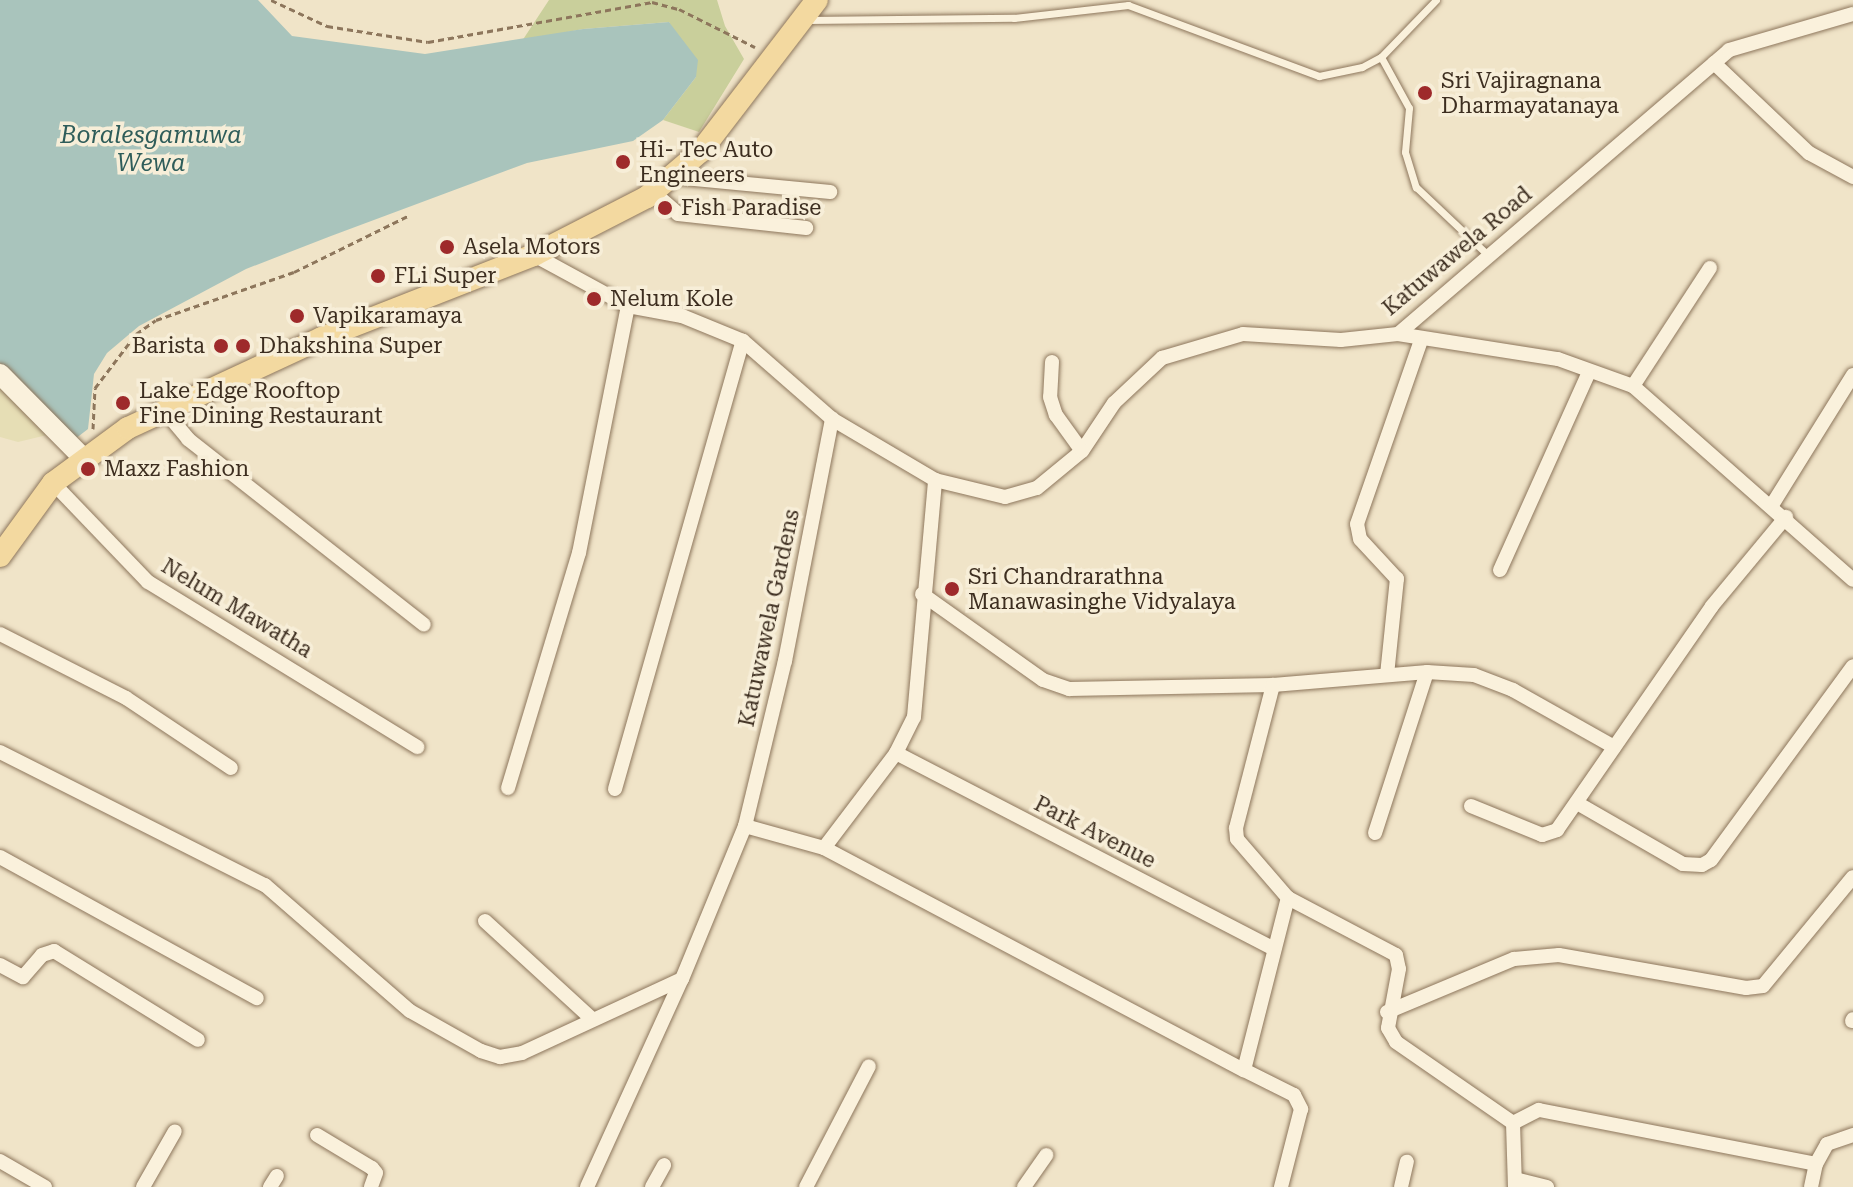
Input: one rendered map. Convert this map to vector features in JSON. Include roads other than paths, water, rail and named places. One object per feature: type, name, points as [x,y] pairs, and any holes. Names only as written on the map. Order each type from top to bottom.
[{"type":"main road","points":[[0,556],[53,483],[80,455],[164,410],[322,338],[534,255],[653,192],[701,151],[817,0]]},
{"type":"street","name":"Katuwawela Road","points":[[534,255],[628,306],[682,316],[743,341],[832,419],[935,480],[1005,497],[1037,488],[1082,451],[1114,403],[1162,358],[1243,334],[1341,340],[1398,334],[1729,50],[1853,14]]},
{"type":"street","points":[[1714,63],[1809,153],[1853,177]]},
{"type":"street","points":[[674,177],[830,192]]},
{"type":"street","points":[[653,192],[678,214],[806,228]]},
{"type":"street","points":[[1633,386],[1710,268]]},
{"type":"street","points":[[508,788],[579,553],[628,306]]},
{"type":"street","points":[[1398,334],[1558,359],[1633,386],[1786,517],[1853,580]]},
{"type":"street","points":[[1387,675],[1397,579],[1360,539],[1357,524],[1421,340]]},
{"type":"street","points":[[615,789],[743,341]]},
{"type":"street","points":[[1052,362],[1053,406],[1082,451]]},
{"type":"street","points":[[1500,570],[1589,372]]},
{"type":"street","points":[[0,374],[80,455]]},
{"type":"street","points":[[1772,505],[1853,375]]},
{"type":"street","points":[[164,410],[188,439],[424,625]]},
{"type":"street","name":"Katuwawela Gardens","points":[[587,1187],[682,979],[745,826],[785,661],[832,419]]},
{"type":"street","points":[[824,848],[896,753],[914,717],[922,594],[935,480]]},
{"type":"street","name":"Nelum Mawatha","points":[[53,483],[148,582],[417,747]]},
{"type":"street","points":[[1471,806],[1542,835],[1557,830],[1712,606],[1786,517]]},
{"type":"street","points":[[922,594],[1043,680],[1069,689],[1273,685],[1427,672],[1487,680],[1614,747]]},
{"type":"street","points":[[0,634],[126,698],[231,768]]},
{"type":"street","points":[[1577,803],[1683,864],[1711,860],[1853,666]]},
{"type":"street","points":[[1375,833],[1427,672]]},
{"type":"street","points":[[1273,685],[1236,828],[1237,839],[1288,898],[1396,955],[1399,969],[1387,1012],[1396,1042],[1513,1123]]},
{"type":"street","points":[[0,752],[265,885],[410,1011],[481,1051],[500,1057],[522,1053],[591,1018],[682,979]]},
{"type":"street","name":"Park Avenue","points":[[896,753],[1274,949]]},
{"type":"street","points":[[745,826],[824,848],[1294,1095],[1301,1109],[1281,1187]]},
{"type":"street","points":[[0,857],[257,998]]},
{"type":"street","points":[[1387,1012],[1514,959],[1559,955],[1746,988],[1763,986],[1775,978],[1853,877]]},
{"type":"street","points":[[1244,1070],[1288,898]]},
{"type":"street","points":[[485,921],[591,1018]]},
{"type":"street","points":[[0,965],[23,977],[42,955],[54,951],[198,1040]]},
{"type":"street","points":[[806,1187],[869,1066]]},
{"type":"street","points":[[1513,1123],[1539,1110],[1816,1164]]},
{"type":"street","points":[[1513,1123],[1517,1183],[1547,1187]]},
{"type":"street","points":[[143,1187],[175,1131]]},
{"type":"street","points":[[317,1135],[372,1168],[376,1173],[371,1187]]},
{"type":"street","points":[[1811,1187],[1816,1164],[1827,1144],[1853,1135]]},
{"type":"street","points":[[1024,1187],[1046,1155]]},
{"type":"street","points":[[0,1161],[45,1187]]},
{"type":"street","points":[[1401,1187],[1407,1162]]},
{"type":"street","points":[[652,1187],[664,1165]]},
{"type":"lane","points":[[801,21],[1014,18],[1128,5],[1147,8],[1277,64],[1319,76],[1362,67],[1381,57],[1436,0]]},
{"type":"lane","points":[[1381,57],[1409,108],[1405,152],[1416,187],[1489,256]]},
{"type":"water","name":"Boralesgamuwa Wewa","points":[[0,0],[258,0],[292,36],[425,54],[583,29],[669,22],[698,60],[696,77],[663,120],[633,141],[527,163],[331,236],[246,269],[139,326],[107,353],[94,374],[88,429],[75,439],[0,363]]},
{"type":"place","name":"Sri Vajiragnana Dharmayatanaya","points":[[1425,93]]},
{"type":"place","name":"Hi- Tec Auto Engineers","points":[[623,162]]},
{"type":"place","name":"Fish Paradise","points":[[665,208]]},
{"type":"place","name":"Asela Motors","points":[[447,247]]},
{"type":"place","name":"FLi Super","points":[[378,276]]},
{"type":"place","name":"Nelum Kole","points":[[594,299]]},
{"type":"place","name":"Vapikaramaya","points":[[297,316]]},
{"type":"place","name":"Barista","points":[[221,346]]},
{"type":"place","name":"Dhakshina Super","points":[[243,346]]},
{"type":"place","name":"Lake Edge Rooftop Fine Dining Restaurant","points":[[123,403]]},
{"type":"place","name":"Maxz Fashion","points":[[88,469]]},
{"type":"place","name":"Sri Chandrarathna Manawasinghe Vidyalaya","points":[[952,589]]}]
